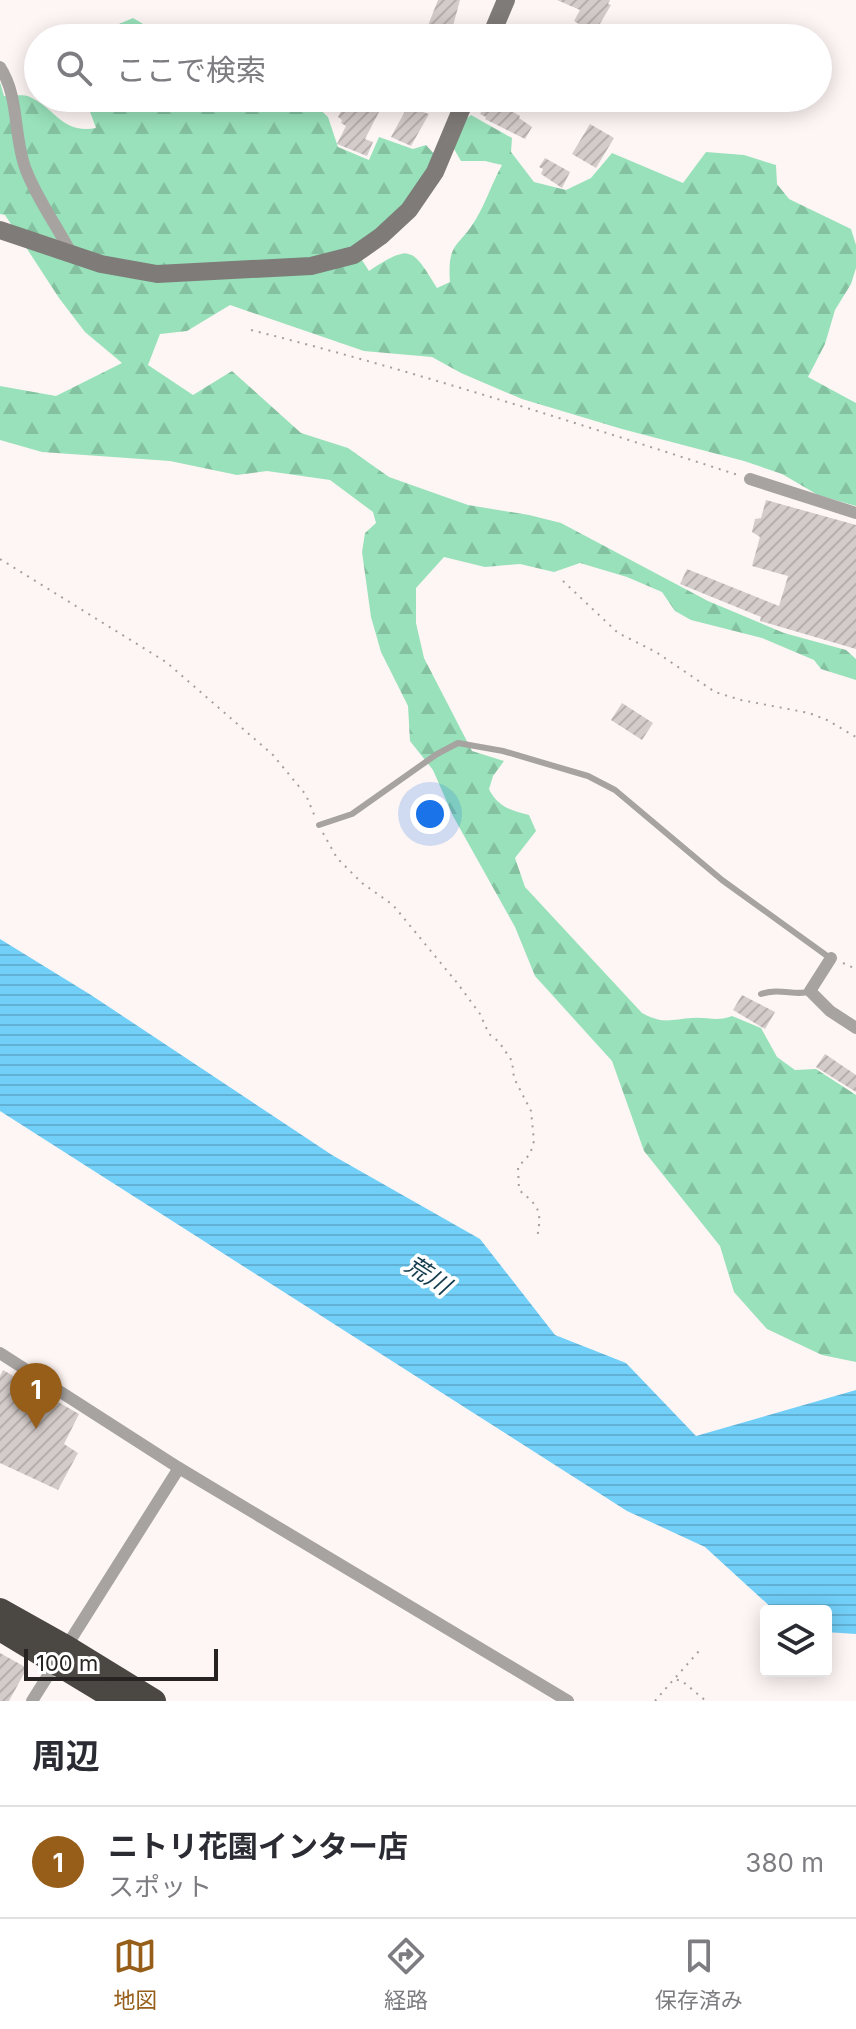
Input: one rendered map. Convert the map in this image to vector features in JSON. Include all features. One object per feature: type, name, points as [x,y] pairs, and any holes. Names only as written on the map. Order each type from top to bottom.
[{"type":"highway","points":[[0,1610],[119,1701]]},
{"type":"highway","points":[[0,1629],[61,1654],[154,1701]]},
{"type":"street","points":[[496,24],[506,0]]},
{"type":"street","points":[[0,67],[7,78],[13,100],[26,169],[71,253]]},
{"type":"street","points":[[0,230],[101,264],[157,274],[311,266],[354,255],[409,210],[435,172],[460,112]]},
{"type":"street","points":[[750,479],[856,513]]},
{"type":"street","points":[[831,958],[810,991],[830,1011],[856,1028]]},
{"type":"street","points":[[0,1353],[179,1468],[568,1701]]},
{"type":"street","points":[[32,1701],[179,1468]]},
{"type":"lane","points":[[319,825],[352,814],[437,754],[458,743],[503,751],[588,776],[615,790],[722,880],[831,958]]},
{"type":"lane","points":[[761,994],[773,990],[803,994],[810,991]]},
{"type":"path","points":[[251,330],[512,403],[750,479]]},
{"type":"path","points":[[0,559],[166,662],[273,755],[306,795],[337,858],[362,883],[393,905],[458,984],[480,1014],[489,1034],[499,1042],[512,1061],[514,1078],[531,1111],[534,1141],[530,1154],[518,1167],[516,1179],[519,1190],[534,1203],[540,1215],[537,1238]]},
{"type":"path","points":[[563,581],[618,633],[656,652],[715,692],[809,713],[856,737]]},
{"type":"path","points":[[655,1701],[699,1651]]},
{"type":"path","points":[[674,1679],[682,1681],[706,1701]]},
{"type":"green space","points":[[133,18],[143,24],[119,24]]},
{"type":"green space","points":[[0,82],[4,96],[24,96],[24,112],[52,112],[67,124],[84,129],[96,128],[90,112],[323,112],[328,117],[338,147],[369,160],[379,137],[413,149],[426,145],[435,155],[434,168],[360,257],[369,271],[393,256],[409,254],[422,264],[437,288],[450,282],[452,252],[476,219],[502,165],[461,161],[454,149],[466,119],[471,115],[512,138],[511,152],[534,182],[566,190],[591,178],[612,153],[683,183],[706,152],[744,155],[776,165],[777,184],[789,199],[851,229],[856,245],[856,268],[808,377],[856,403],[856,506],[818,495],[782,474],[744,461],[522,399],[432,357],[364,351],[230,305],[187,331],[160,334],[148,365],[193,395],[232,371],[301,433],[348,448],[389,477],[468,505],[561,523],[708,601],[784,633],[846,650],[856,659],[856,680],[821,669],[814,660],[762,638],[691,620],[675,611],[662,592],[627,577],[580,563],[554,572],[520,564],[485,567],[444,557],[416,588],[416,623],[424,658],[472,751],[504,761],[493,776],[489,789],[492,795],[505,807],[529,815],[536,831],[515,858],[525,887],[642,1013],[668,1020],[732,1016],[761,1028],[777,1057],[795,1070],[816,1069],[856,1095],[856,1362],[822,1355],[767,1329],[734,1292],[720,1246],[644,1151],[612,1061],[535,976],[515,927],[453,816],[433,770],[410,741],[408,706],[381,652],[371,617],[362,552],[365,533],[376,523],[373,512],[330,480],[267,471],[237,475],[170,461],[42,452],[0,440],[0,386],[56,396],[122,363],[85,332],[5,215],[0,214]]},
{"type":"water","name":"荒川","points":[[0,939],[91,995],[332,1155],[480,1239],[555,1335],[626,1363],[696,1436],[856,1390],[856,1634],[832,1632],[832,1605],[768,1605],[705,1547],[627,1511],[0,1111]]},
{"type":"building","points":[[438,0],[460,0],[454,24],[429,24]]},
{"type":"building","points":[[557,0],[610,0],[608,4],[611,5],[600,24],[579,24],[574,21],[580,10]]},
{"type":"building","points":[[341,112],[379,112],[365,139],[373,142],[367,156],[337,144],[346,126],[338,117]]},
{"type":"building","points":[[405,112],[429,114],[411,146],[391,137]]},
{"type":"building","points":[[513,112],[532,127],[525,139],[480,114]]},
{"type":"building","points":[[590,124],[614,138],[596,168],[572,154]]},
{"type":"building","points":[[545,158],[570,172],[562,188],[541,174],[543,169],[539,167]]},
{"type":"building","points":[[766,500],[856,525],[856,649],[760,621],[761,617],[680,584],[687,569],[779,606],[788,576],[752,566],[760,537],[752,532],[755,519],[761,518]]},
{"type":"building","points":[[622,703],[653,723],[642,740],[611,720]]},
{"type":"building","points":[[742,995],[775,1012],[765,1029],[733,1010]]},
{"type":"building","points":[[825,1054],[856,1075],[856,1092],[816,1067]]},
{"type":"building","points":[[3,1370],[79,1414],[64,1444],[78,1453],[58,1490],[0,1463],[0,1376]]},
{"type":"building","points":[[0,1653],[27,1668],[9,1701],[0,1701]]},
{"type":"place","name":"ニトリ花園インター店","points":[[36,1429]]}]
